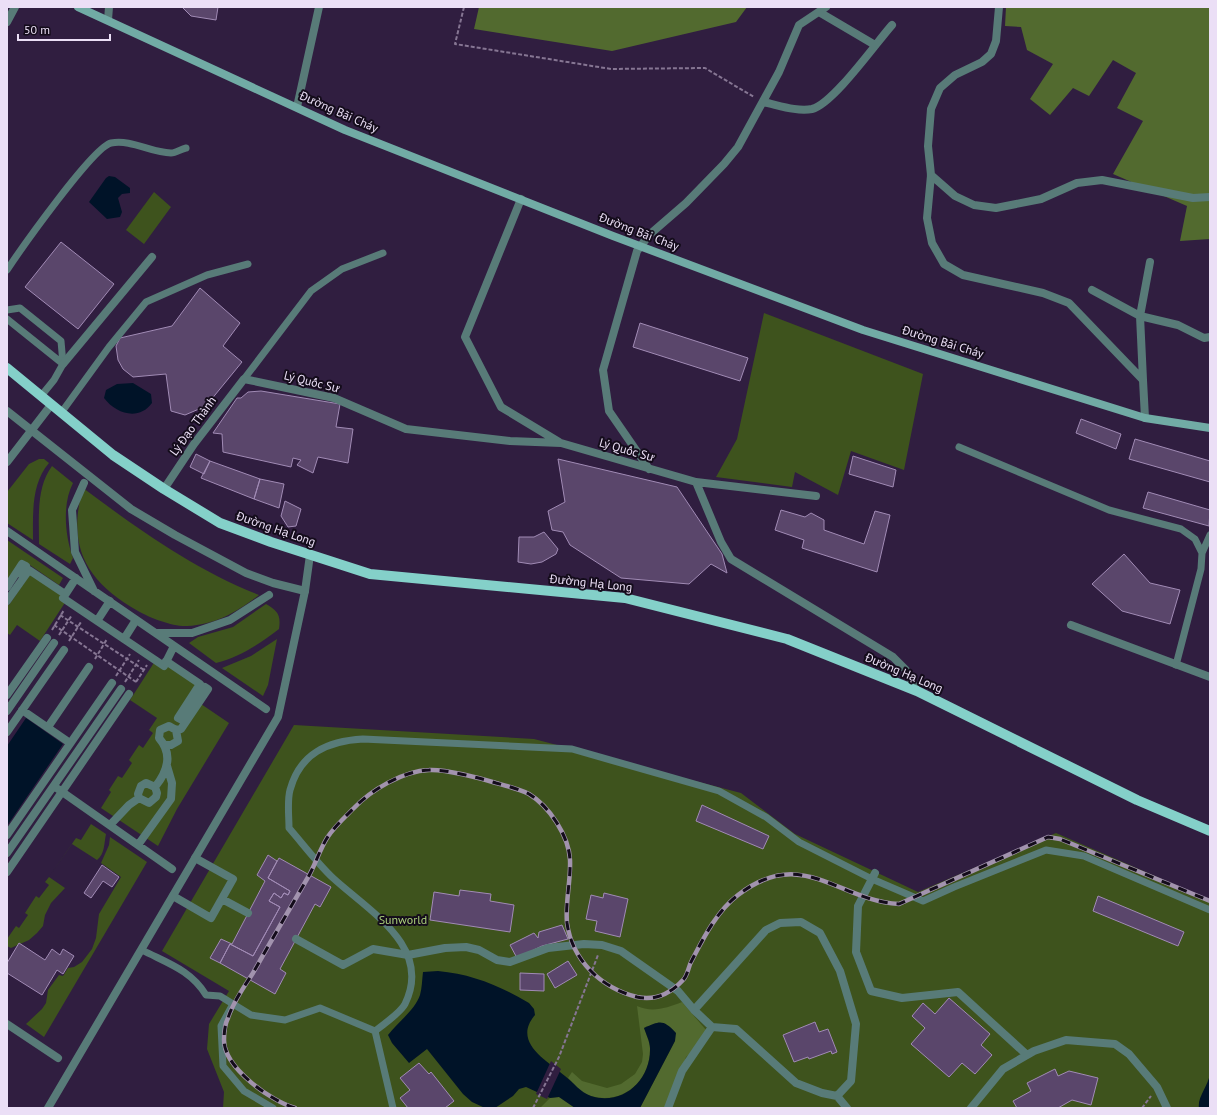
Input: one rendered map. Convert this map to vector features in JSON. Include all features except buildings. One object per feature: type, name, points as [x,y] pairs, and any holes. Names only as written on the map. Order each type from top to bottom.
[{"type":"main road","name":"Đường Bãi Cháy","points":[[78,7],[345,130],[641,246],[863,330],[1145,418],[1210,428]]},
{"type":"main road","name":"Đường Hạ Long","points":[[7,368],[114,455],[164,489],[220,523],[310,555],[370,574],[625,598],[786,639],[917,690],[1137,800],[1210,830]]},
{"type":"street","points":[[7,22],[15,7]]},
{"type":"street","points":[[108,20],[109,7]]},
{"type":"street","points":[[297,107],[319,7]]},
{"type":"street","points":[[1000,7],[996,41],[991,54],[982,62],[955,75],[940,88],[931,109],[928,146],[931,175],[927,218],[932,243],[944,264],[963,275],[1043,293],[1069,303],[1143,380]]},
{"type":"street","points":[[649,469],[609,412],[603,370],[635,255],[649,235],[686,203],[724,164],[738,147],[779,72],[799,25],[822,9],[875,45]]},
{"type":"street","points":[[763,102],[804,110],[821,105],[839,88],[892,25]]},
{"type":"street","points":[[931,175],[955,196],[974,205],[996,208],[1041,199],[1077,183],[1102,180],[1193,198],[1210,197]]},
{"type":"street","points":[[521,199],[465,337],[501,407],[561,443]]},
{"type":"street","points":[[63,364],[152,257]]},
{"type":"street","points":[[1145,418],[1140,316],[1150,262]]},
{"type":"street","points":[[1092,290],[1140,316],[1178,326],[1204,338],[1210,337]]},
{"type":"street","name":"Lý Quốc Sư","points":[[244,379],[334,398],[406,429],[510,442],[561,443],[696,482],[816,496]]},
{"type":"street","name":"Lý Đạo Thành","points":[[164,489],[194,444],[244,379]]},
{"type":"street","points":[[7,462],[51,405]]},
{"type":"street","points":[[7,411],[131,509],[175,535],[246,573],[273,583],[305,591]]},
{"type":"street","points":[[696,482],[721,542],[731,559],[894,657],[906,670],[917,690]]},
{"type":"street","points":[[84,483],[72,510],[75,552],[95,591]]},
{"type":"street","points":[[7,531],[266,709]]},
{"type":"street","points":[[48,1108],[278,717],[305,591],[310,555]]},
{"type":"street","points":[[7,587],[22,564],[26,566],[7,594]]},
{"type":"street","points":[[7,601],[29,570],[67,598],[77,608],[164,666],[174,646]]},
{"type":"street","points":[[67,598],[76,578]]},
{"type":"street","points":[[156,633],[192,633],[230,620],[269,595]]},
{"type":"street","points":[[97,621],[110,602]]},
{"type":"street","points":[[124,639],[136,620]]},
{"type":"street","points":[[1071,625],[1210,677]]},
{"type":"street","points":[[7,695],[47,638]]},
{"type":"street","points":[[7,711],[54,643]]},
{"type":"street","points":[[7,732],[64,650]]},
{"type":"street","points":[[166,661],[200,684],[178,718],[182,720],[205,687],[208,689],[183,725],[176,730]]},
{"type":"street","points":[[48,727],[89,667]]},
{"type":"street","points":[[7,835],[112,682]]},
{"type":"street","points":[[7,853],[121,689]]},
{"type":"street","points":[[7,872],[129,694]]},
{"type":"street","points":[[22,710],[70,743]]},
{"type":"street","points":[[138,845],[171,798],[172,782],[167,766],[165,745],[159,738],[160,730],[169,726],[176,730],[178,741],[171,745],[165,745]]},
{"type":"street","points":[[155,786],[164,776],[167,766]]},
{"type":"street","points":[[45,780],[172,869]]},
{"type":"street","points":[[146,783],[151,783],[155,786],[157,793],[153,801],[150,803],[139,798],[138,794],[141,786],[146,783]]},
{"type":"street","points":[[110,825],[129,805],[139,798]]},
{"type":"street","points":[[173,896],[211,918],[222,899],[233,879],[195,858]]},
{"type":"street","points":[[874,876],[858,906],[856,952],[871,991],[902,998],[958,992],[1027,1055]]},
{"type":"street","points":[[222,899],[248,913]]},
{"type":"street","points":[[694,1010],[766,930],[780,924],[801,922],[820,933],[840,971],[856,1024],[851,1081],[837,1096]]},
{"type":"street","points":[[296,939],[343,965],[373,949],[408,955],[445,948],[466,947],[479,950],[497,960],[510,962],[548,948],[584,944],[602,945],[621,951],[645,966],[678,991],[694,1010],[712,1027],[736,1029],[796,1083],[822,1093],[837,1096],[847,1108]]},
{"type":"street","points":[[7,1024],[58,1058]]},
{"type":"street","points":[[668,1108],[682,1071],[712,1027]]},
{"type":"street","points":[[971,1108],[1002,1069],[1027,1055],[1066,1040],[1115,1044],[1130,1054],[1157,1087],[1166,1108]]},
{"type":"lane","points":[[7,270],[57,201],[99,150],[110,143],[126,142],[172,153],[186,148]]},
{"type":"lane","points":[[244,379],[311,291],[342,269],[383,253]]},
{"type":"lane","points":[[61,413],[109,346],[146,302],[207,275],[248,264]]},
{"type":"lane","points":[[7,310],[20,308],[61,341],[63,364],[54,380],[41,396]]},
{"type":"lane","points":[[7,319],[63,364]]},
{"type":"lane","points":[[959,447],[1110,510],[1181,529],[1195,539],[1202,553]]},
{"type":"lane","points":[[1176,665],[1201,569],[1202,553],[1210,535]]},
{"type":"lane","points":[[375,1031],[404,1006],[413,976],[408,955],[392,929],[332,877],[289,828],[289,791],[296,776],[308,758],[323,748],[342,740],[363,739],[572,749],[719,791],[766,817],[799,842],[874,876],[923,901],[954,886],[1046,850],[1084,856],[1210,910]]},
{"type":"lane","points":[[142,950],[184,972],[198,982],[206,995],[220,996],[251,1015],[285,1020],[320,1008],[375,1031]]},
{"type":"lane","points":[[232,1004],[221,1026],[223,1066],[244,1091],[273,1108]]},
{"type":"lane","points":[[375,1031],[393,1108]]},
{"type":"path","points":[[464,7],[455,44],[611,69],[705,68],[763,102]]},
{"type":"path","points":[[47,638],[60,615],[67,598]]},
{"type":"path","points":[[54,643],[77,608]]},
{"type":"path","points":[[64,650],[86,614]]},
{"type":"path","points":[[60,615],[144,670]]},
{"type":"path","points":[[54,625],[136,682]]},
{"type":"path","points":[[89,667],[112,631]]},
{"type":"path","points":[[112,682],[135,646]]},
{"type":"path","points":[[121,689],[144,652]]},
{"type":"path","points":[[129,694],[152,658]]},
{"type":"path","points":[[533,1108],[559,1057],[602,945]]},
{"type":"green space","points":[[479,7],[747,7],[736,22],[612,51],[474,29]]},
{"type":"green space","points":[[1006,7],[1210,7],[1210,239],[1180,241],[1187,206],[1113,174],[1143,121],[1117,108],[1136,73],[1113,60],[1089,96],[1073,88],[1050,115],[1030,99],[1053,64],[1027,50],[1021,27],[1005,26]]},
{"type":"green space","points":[[154,192],[171,207],[144,244],[126,230]]},
{"type":"green space","points":[[764,313],[923,374],[904,470],[851,451],[838,495],[795,472],[792,487],[716,477],[737,439]]},
{"type":"green space","points":[[39,459],[44,459],[49,463],[43,471],[36,490],[33,510],[33,540],[7,523],[7,492],[29,464]]},
{"type":"green space","points":[[52,466],[73,483],[67,500],[66,510],[68,540],[73,558],[70,564],[39,544],[41,493],[43,484]]},
{"type":"green space","points":[[83,488],[168,548],[212,574],[259,595],[234,612],[216,620],[197,625],[182,626],[169,624],[138,611],[120,600],[106,588],[94,575],[85,561],[79,545],[77,528],[78,509]]},
{"type":"green space","points":[[7,540],[63,578],[59,585],[24,561],[7,586]]},
{"type":"green space","points":[[31,573],[68,598],[40,641],[17,625],[10,635],[7,633],[7,604],[9,605]]},
{"type":"green space","points":[[266,604],[278,614],[280,620],[279,629],[242,654],[216,663],[189,643],[198,637],[233,627]]},
{"type":"green space","points":[[277,639],[268,685],[263,696],[222,668],[251,656]]},
{"type":"green space","points":[[157,658],[198,686],[201,704],[229,723],[177,809],[158,846],[101,808],[111,792],[109,790],[118,776],[122,778],[132,763],[129,760],[139,745],[143,748],[153,733],[149,730],[157,718],[130,700]]},
{"type":"green space","name":"Sunworld","points":[[294,725],[534,739],[741,793],[795,834],[918,892],[1056,833],[1210,900],[1210,1108],[223,1108],[224,1092],[207,1049],[209,1024],[229,991],[162,951]]},
{"type":"green space","points":[[91,824],[106,834],[103,852],[100,858],[97,860],[72,844],[49,877],[76,838],[81,840]]},
{"type":"green space","points":[[110,837],[147,862],[44,1037],[26,1024],[42,1009],[46,1003],[48,990],[59,975],[63,976],[68,968],[74,967],[82,962],[92,949],[96,938],[99,914],[121,877],[101,863],[109,845]]},
{"type":"green space","points":[[49,877],[65,888],[51,903],[45,915],[43,926],[29,940],[11,948],[7,946],[7,939],[16,926],[19,928],[28,915],[25,913],[36,896],[39,898],[49,885],[45,882]]},
{"type":"green space","points":[[682,1002],[706,1030],[699,1046],[686,1057],[667,1108],[640,1108],[675,1041],[647,1026],[644,1028],[650,1046],[649,1062],[638,1083],[629,1090],[619,1096],[608,1098],[596,1097],[581,1092],[568,1078],[572,1072],[582,1081],[607,1088],[621,1084],[635,1074],[642,1062],[643,1054],[637,1006],[648,1009],[660,1009]]},
{"type":"green space","points":[[559,1097],[575,1108],[540,1108],[550,1098]]},
{"type":"water","points":[[109,176],[115,177],[130,188],[130,193],[122,194],[118,198],[122,212],[120,217],[107,219],[89,202]]},
{"type":"water","points":[[133,383],[151,394],[152,403],[147,409],[134,414],[128,413],[115,408],[104,398],[106,390],[117,384]]},
{"type":"water","points":[[26,718],[63,744],[7,826],[7,746]]},
{"type":"water","points":[[438,971],[474,978],[507,991],[529,1003],[534,1009],[535,1015],[529,1025],[527,1034],[529,1042],[534,1050],[580,1090],[591,1096],[603,1098],[624,1094],[633,1088],[640,1080],[646,1070],[650,1048],[644,1028],[658,1023],[664,1023],[676,1033],[675,1041],[640,1108],[575,1108],[559,1097],[550,1098],[526,1087],[519,1089],[513,1096],[495,1108],[485,1108],[472,1102],[463,1094],[427,1049],[409,1063],[392,1043],[388,1035],[418,1000],[421,992],[423,972]]},
{"type":"water","points":[[1210,1074],[1210,1108],[1199,1108],[1201,1096]]},
{"type":"pier","points":[[551,1061],[561,1069],[547,1099],[536,1094]]},
{"type":"railway","points":[[295,1108],[262,1091],[240,1072],[226,1051],[224,1040],[227,1020],[242,989],[253,973],[310,874],[327,838],[336,826],[361,801],[378,788],[398,778],[419,771],[444,771],[489,781],[525,792],[544,806],[557,822],[569,851],[570,868],[567,923],[575,949],[590,970],[600,979],[624,993],[637,997],[656,997],[667,993],[678,985],[685,978],[701,942],[717,917],[730,901],[761,881],[782,875],[801,875],[820,880],[877,901],[899,904],[1048,837],[1060,839],[1210,901]]}]
